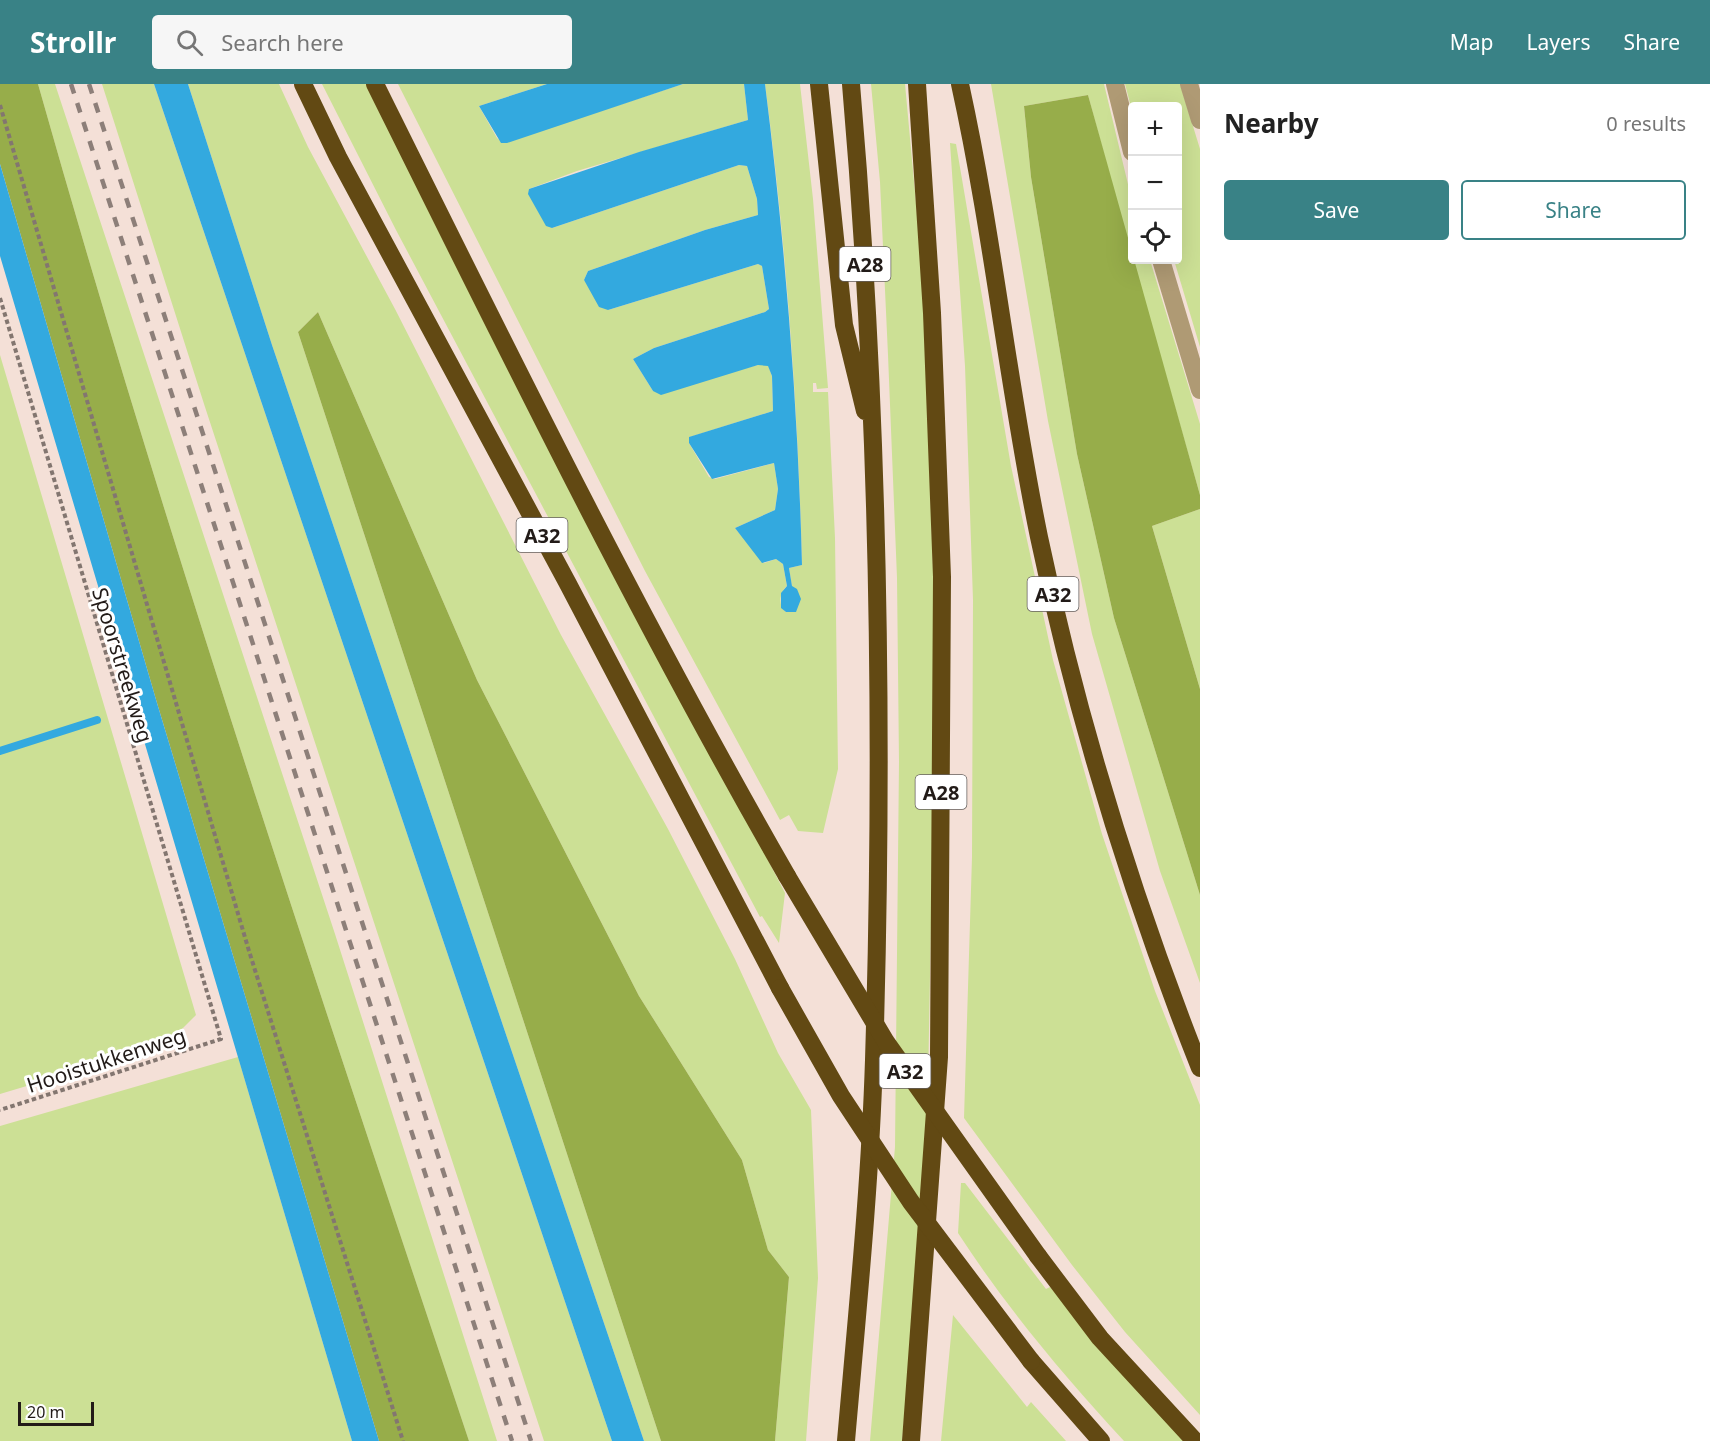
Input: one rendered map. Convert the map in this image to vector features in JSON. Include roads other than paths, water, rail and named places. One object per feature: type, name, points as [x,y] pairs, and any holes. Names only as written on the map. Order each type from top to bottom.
[{"type":"highway","name":"A32","points":[[303,84],[348,177],[567,582],[780,988],[841,1096],[911,1202],[1031,1361],[1101,1441]]},
{"type":"highway","name":"A32","points":[[375,84],[621,569],[730,778],[898,1060],[1038,1256],[1100,1338],[1195,1441]]},
{"type":"highway","points":[[819,84],[844,325],[873,445]]},
{"type":"highway","name":"A28","points":[[846,1441],[874,1063],[879,739],[873,445],[861,200],[851,84]]},
{"type":"highway","name":"A28","points":[[911,1441],[939,1057],[942,577],[932,313],[917,84]]},
{"type":"highway","name":"A32","points":[[960,84],[1039,538],[1084,721],[1118,839],[1166,982],[1200,1068]]},
{"type":"street","points":[[1115,84],[1128,136]]},
{"type":"street","points":[[1189,84],[1200,120]]},
{"type":"street","points":[[1162,264],[1200,390]]},
{"type":"water","points":[[154,84],[188,84],[272,345],[644,1441],[612,1441]]},
{"type":"water","points":[[547,84],[683,84],[507,143],[501,143],[479,106]]},
{"type":"water","points":[[744,84],[765,84],[779,204],[790,324],[800,505],[802,565],[789,568],[792,586],[797,589],[801,599],[796,612],[786,612],[781,608],[781,593],[787,586],[783,564],[776,559],[762,563],[735,528],[775,510],[778,489],[774,463],[712,479],[689,443],[689,437],[773,411],[772,376],[768,366],[758,365],[661,395],[653,391],[633,359],[654,348],[765,312],[769,309],[762,266],[758,264],[608,310],[599,307],[584,280],[588,271],[705,230],[758,215],[757,199],[747,166],[739,165],[552,228],[546,226],[528,194],[529,189],[639,152],[748,120]]},
{"type":"water","points":[[0,164],[157,703],[379,1441],[352,1441],[0,256]]},
{"type":"waterway","points":[[0,751],[97,720]]},
{"type":"railway","points":[[71,84],[512,1441]]},
{"type":"railway","points":[[89,84],[531,1441]]}]
